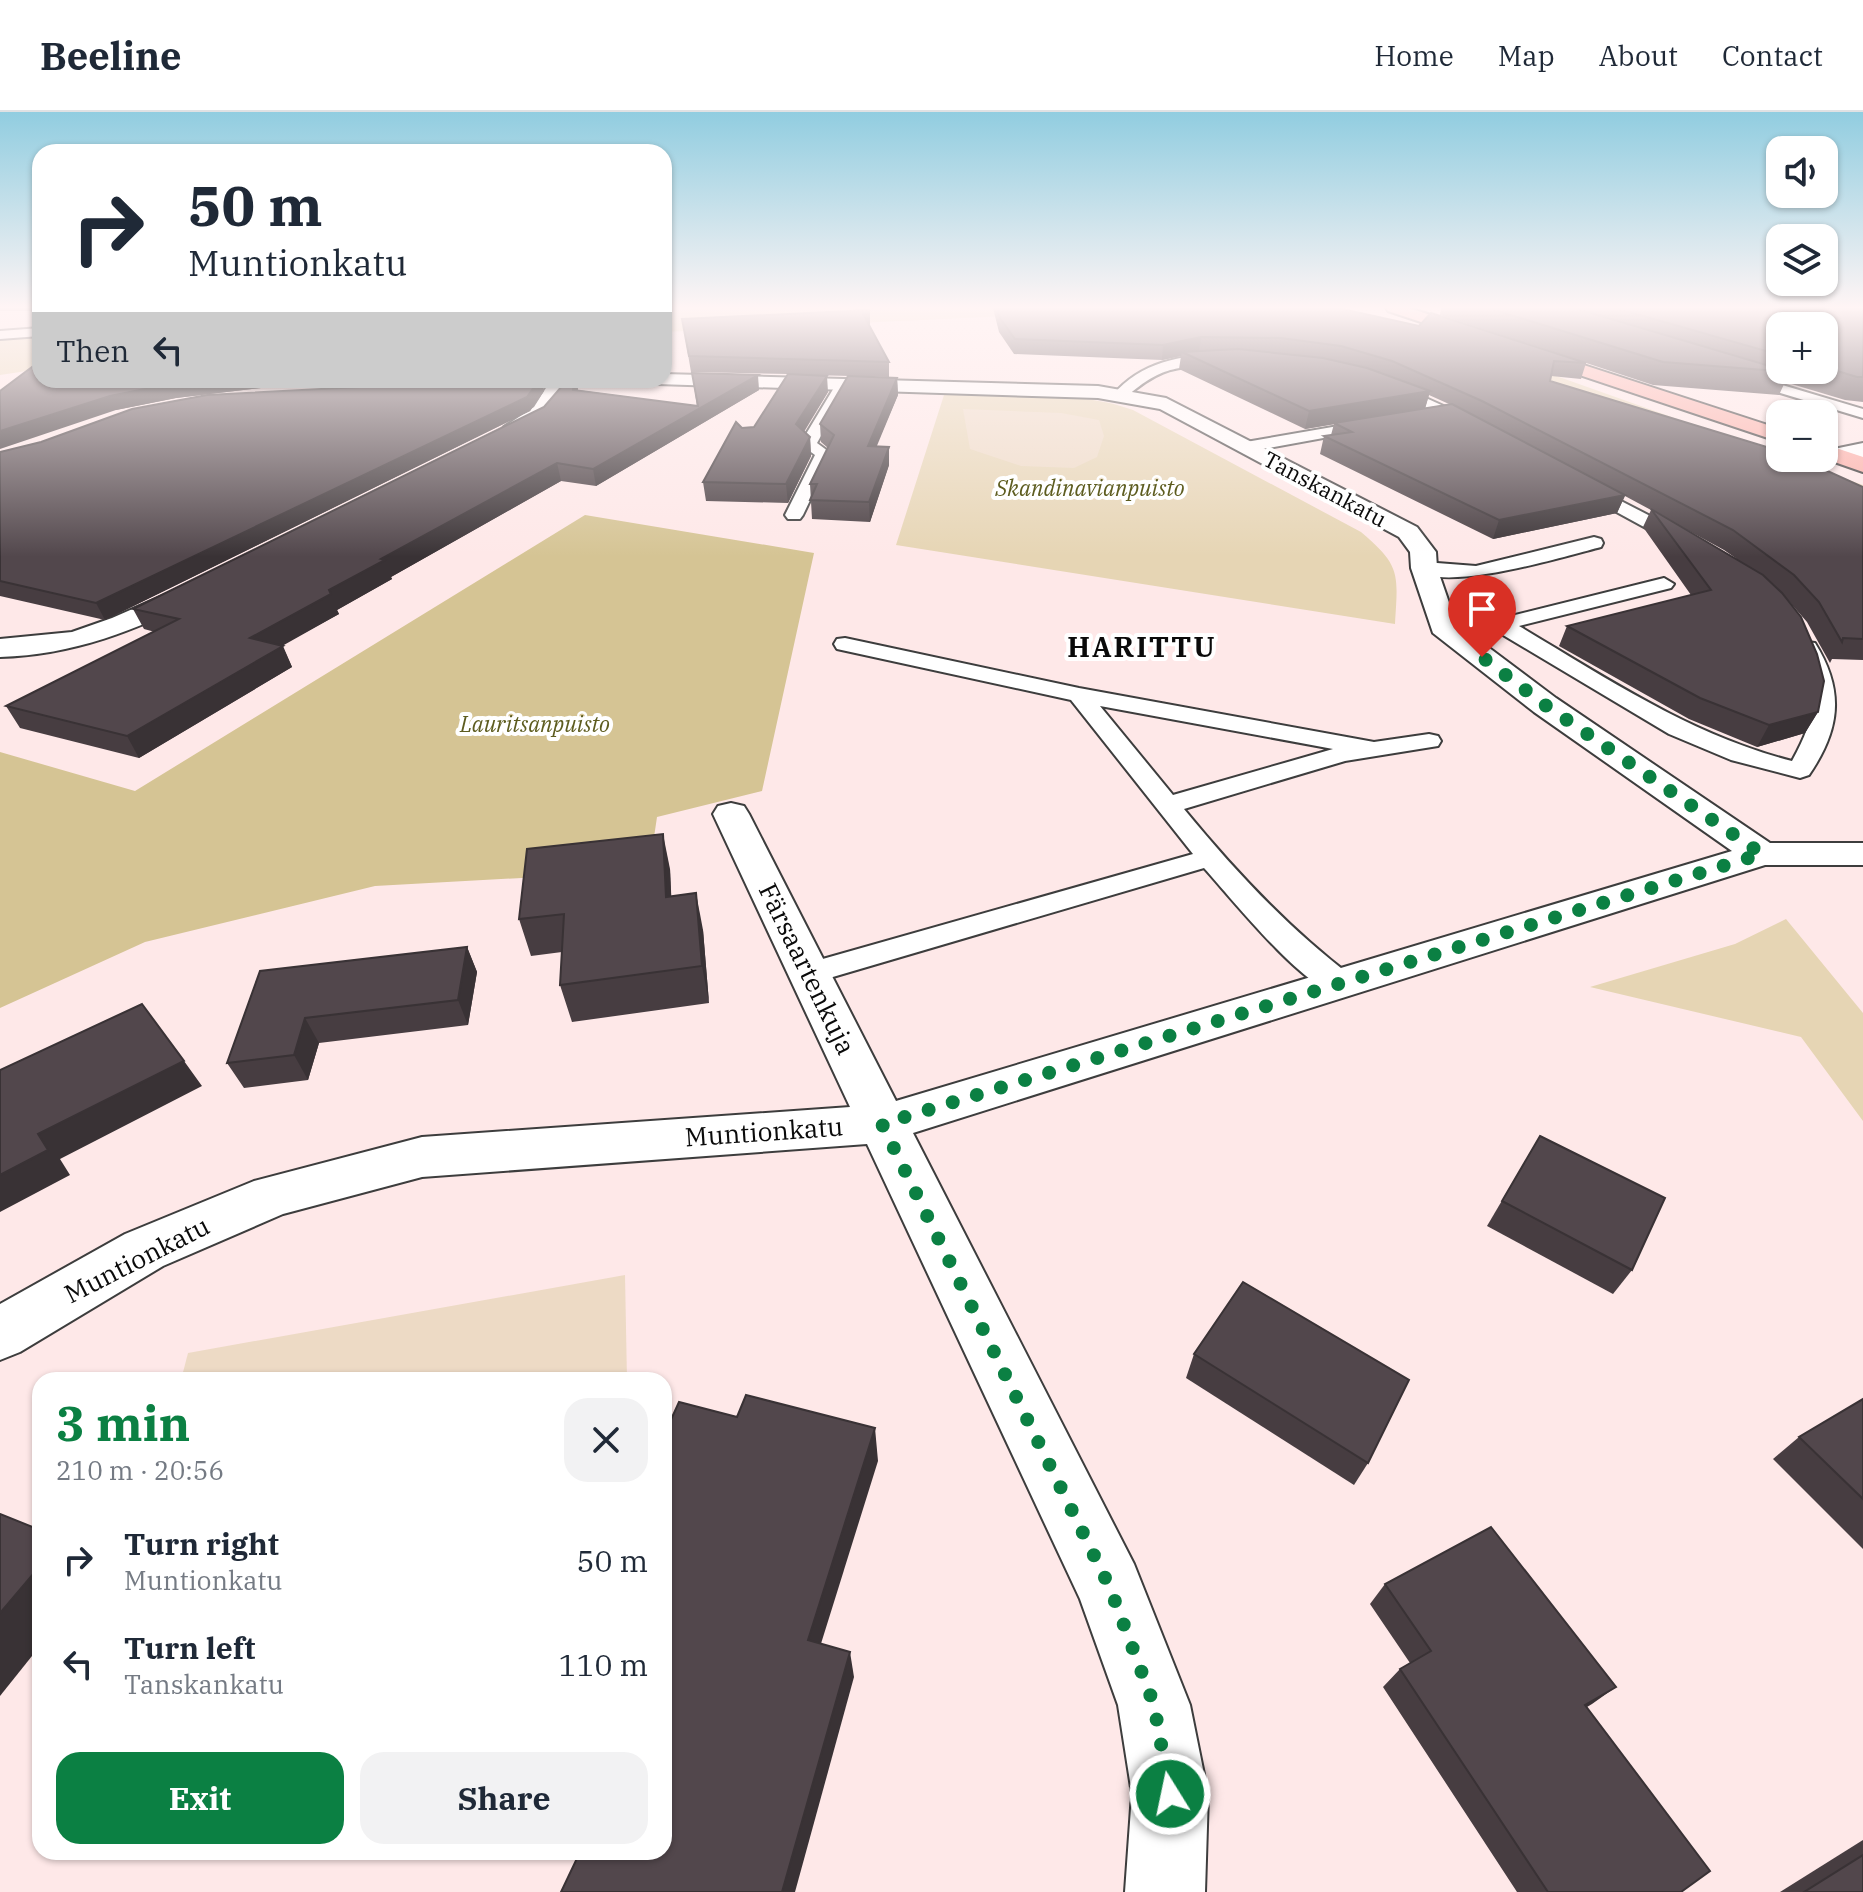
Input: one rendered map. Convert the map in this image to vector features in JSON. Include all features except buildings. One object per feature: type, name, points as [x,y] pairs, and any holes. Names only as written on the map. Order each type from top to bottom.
[{"type":"street","points":[[485,445],[539,417],[562,391]]},
{"type":"street","name":"Tanskankatu","points":[[1011,391],[1120,395],[1166,404],[1408,532],[1423,552],[1424,568],[1443,627]]},
{"type":"street","points":[[1644,391],[1766,431]]},
{"type":"street","points":[[1838,452],[1863,450]]},
{"type":"street","points":[[1838,456],[1863,465]]},
{"type":"street","points":[[0,648],[42,649],[110,632],[208,583]]},
{"type":"street","points":[[1443,627],[1545,705],[1762,854]]},
{"type":"street","name":"Färsaartenkuja","points":[[731,814],[1110,1588],[1154,1705],[1170,1794],[1165,1892]]},
{"type":"street","name":"Muntionkatu","points":[[0,1334],[144,1250],[272,1196],[422,1157],[882,1124],[1762,854],[1863,854]]},
{"type":"lane","points":[[794,515],[824,454],[808,444],[839,391]]},
{"type":"lane","points":[[1120,395],[1125,391]]},
{"type":"lane","points":[[1400,391],[1488,433]]},
{"type":"lane","points":[[1787,391],[1863,414]]},
{"type":"lane","points":[[1418,417],[1449,412]]},
{"type":"lane","points":[[1246,447],[1388,422]]},
{"type":"lane","points":[[1574,481],[1699,549]]},
{"type":"lane","points":[[1424,568],[1476,572],[1594,543]]},
{"type":"lane","points":[[1443,627],[1479,630],[1664,584]]},
{"type":"lane","points":[[1500,624],[1677,729],[1740,755],[1800,770],[1823,729],[1826,700],[1801,636]]},
{"type":"lane","points":[[845,644],[1079,695],[1373,749]]},
{"type":"lane","points":[[1079,695],[1210,858],[1292,946],[1339,983]]},
{"type":"lane","points":[[1169,805],[1342,754],[1429,741]]},
{"type":"lane","points":[[809,973],[1210,858]]},
{"type":"green space","points":[[1455,391],[1599,391],[1766,451],[1766,472],[1826,472],[1863,485],[1863,503]]},
{"type":"green space","name":"Skandinavianpuisto","points":[[944,395],[1065,397],[1089,399],[1133,410],[1361,532],[1384,554],[1394,572],[1397,593],[1395,624],[896,545]]},
{"type":"green space","name":"Lauritsanpuisto","points":[[585,515],[814,553],[762,791],[657,817],[649,871],[375,886],[145,942],[0,1008],[0,752],[135,791]]},
{"type":"green space","points":[[1786,919],[1863,1013],[1863,1121],[1801,1037],[1590,987],[1735,944]]},
{"type":"shaded area","points":[[963,409],[1061,413],[1099,420],[1104,436],[1097,457],[1074,468],[1021,466],[970,449]]},
{"type":"shaded area","points":[[625,1275],[627,1372],[183,1372],[188,1353]]},
{"type":"district","name":"HARITTU","points":[[1142,647]]},
{"type":"route","points":[[1170,1794],[1154,1705],[1110,1588],[882,1124],[1762,854],[1545,705],[1482,657]]}]
